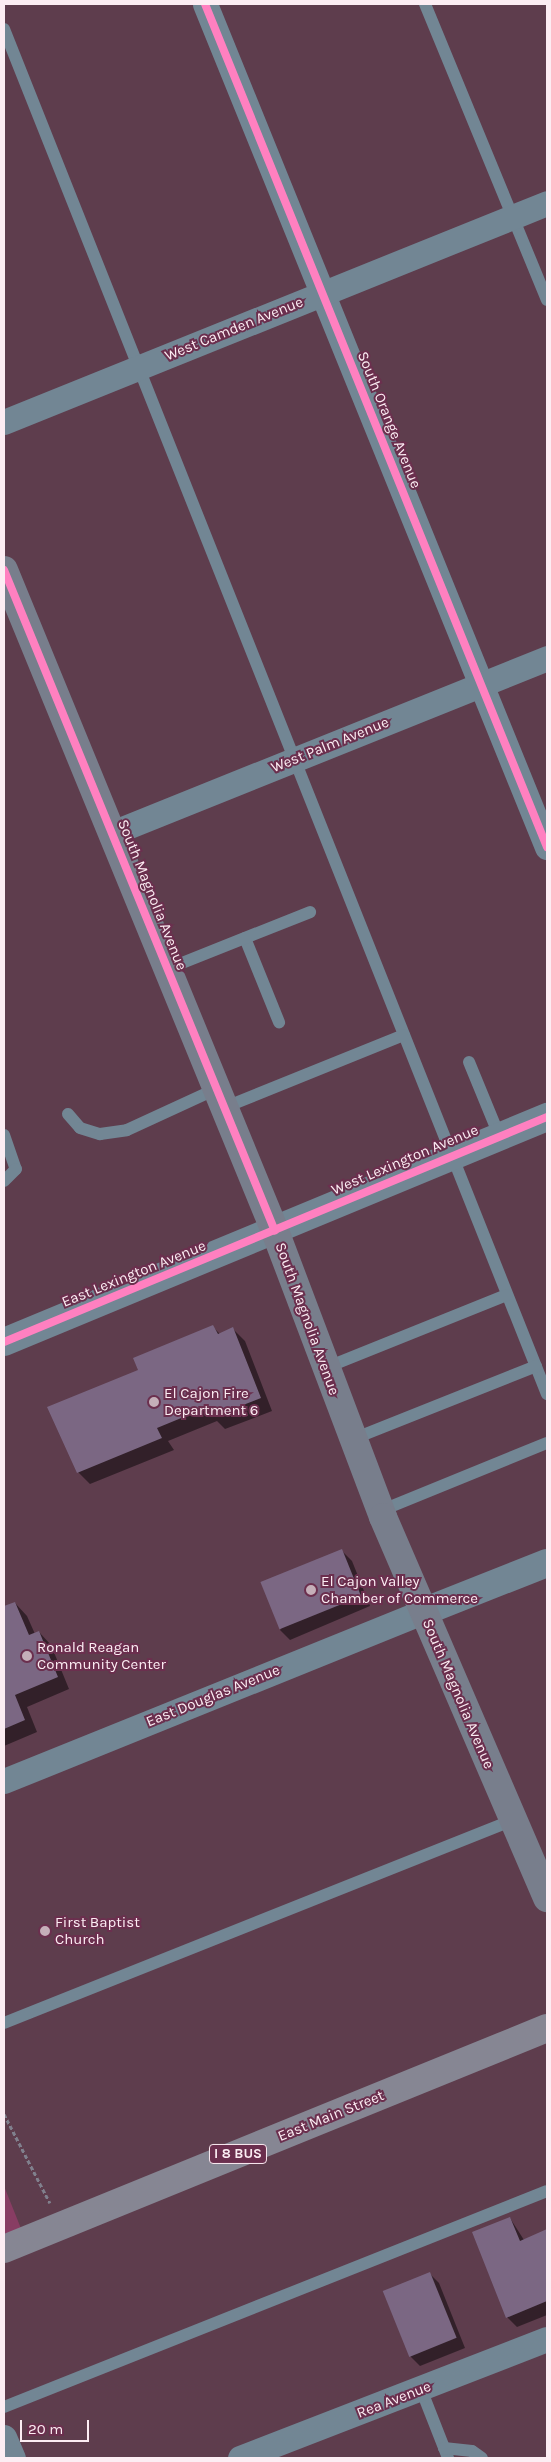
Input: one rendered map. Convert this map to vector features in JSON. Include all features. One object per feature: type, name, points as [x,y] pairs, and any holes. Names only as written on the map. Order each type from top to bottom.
[{"type":"main road","name":"South Magnolia Avenue","points":[[4,570],[275,1231],[380,1512],[547,1898]]},
{"type":"main road","name":"East Main Street","points":[[4,2249],[547,2028]]},
{"type":"street","name":"South Orange Avenue","points":[[205,4],[547,847]]},
{"type":"street","name":"West Camden Avenue","points":[[4,422],[547,203]]},
{"type":"street","name":"West Palm Avenue","points":[[112,833],[547,658]]},
{"type":"street","name":"West Lexington Avenue","points":[[275,1231],[499,1135],[547,1117]]},
{"type":"street","name":"East Lexington Avenue","points":[[4,1342],[275,1231]]},
{"type":"street","points":[[423,1612],[546,1568]]},
{"type":"street","name":"East Douglas Avenue","points":[[4,1781],[423,1612]]},
{"type":"street","name":"Rea Avenue","points":[[240,2458],[421,2390],[547,2339]]},
{"type":"street","points":[[4,2437],[13,2458]]},
{"type":"lane","points":[[425,4],[547,300]]},
{"type":"lane","points":[[4,29],[7,45],[297,759],[404,1035],[454,1154],[507,1295],[547,1392]]},
{"type":"lane","points":[[167,969],[310,912]]},
{"type":"lane","points":[[245,938],[279,1022]]},
{"type":"lane","points":[[68,1114],[80,1128],[100,1134],[127,1130],[404,1035]]},
{"type":"lane","points":[[469,1062],[499,1135]]},
{"type":"lane","points":[[4,1135],[16,1169],[4,1181]]},
{"type":"lane","points":[[325,1368],[507,1295]]},
{"type":"lane","points":[[353,1440],[536,1366]]},
{"type":"lane","points":[[380,1512],[547,1443]]},
{"type":"lane","points":[[4,2023],[512,1820]]},
{"type":"lane","points":[[4,2407],[547,2191]]},
{"type":"lane","points":[[421,2390],[446,2453],[472,2450],[482,2458]]},
{"type":"path","points":[[4,2114],[62,2226]]},
{"type":"shaded area","points":[[4,2186],[22,2231],[4,2238]]},
{"type":"building","name":"El Cajon Fire Department 6","points":[[213,1325],[218,1334],[233,1327],[261,1398],[212,1417],[208,1407],[157,1428],[162,1438],[77,1473],[47,1407],[138,1370],[133,1358]]},
{"type":"building","name":"El Cajon Valley Chamber of Commerce","points":[[342,1549],[361,1596],[280,1629],[260,1582]]},
{"type":"building","name":"Ronald Reagan Community Center","points":[[15,1602],[29,1635],[39,1631],[58,1677],[15,1695],[25,1720],[4,1729],[4,1606]]},
{"type":"building","points":[[510,2217],[520,2241],[547,2229],[547,2301],[506,2318],[472,2232]]},
{"type":"building","points":[[430,2272],[457,2338],[409,2357],[383,2291]]},
{"type":"cycle path","points":[[205,4],[547,847]]},
{"type":"cycle path","points":[[4,570],[275,1231]]},
{"type":"cycle path","points":[[4,1342],[547,1117]]},
{"type":"place","name":"El Cajon Fire Department 6","points":[[154,1402]]},
{"type":"place","name":"El Cajon Valley Chamber of Commerce","points":[[311,1590]]},
{"type":"place","name":"Ronald Reagan Community Center","points":[[27,1656]]},
{"type":"place","name":"First Baptist Church","points":[[45,1931]]}]
